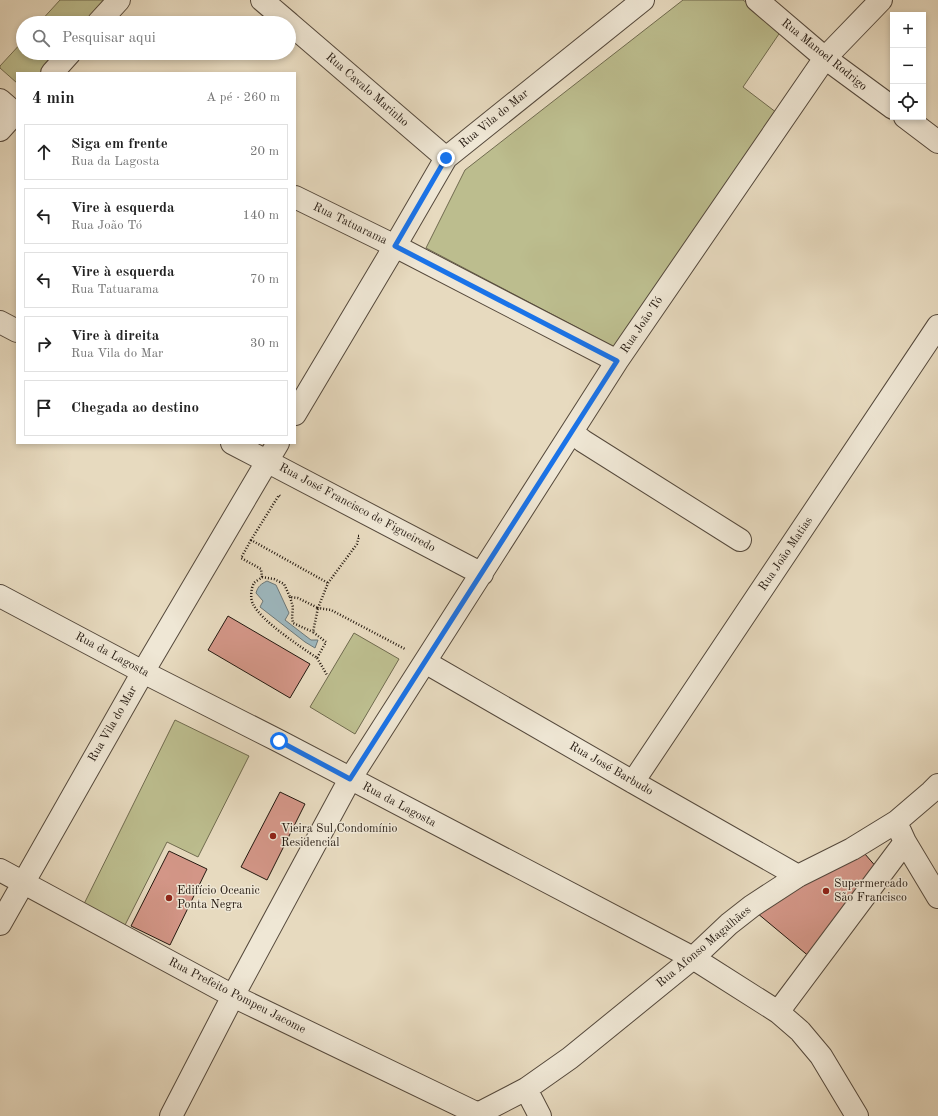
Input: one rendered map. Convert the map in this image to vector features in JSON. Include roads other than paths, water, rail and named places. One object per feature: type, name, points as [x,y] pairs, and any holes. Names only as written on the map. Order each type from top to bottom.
[{"type":"street","points":[[104,16],[119,0]]},
{"type":"street","name":"Rua Cavalo Marinho","points":[[262,0],[281,16]]},
{"type":"street","name":"Rua Vila do Mar","points":[[296,412],[446,158],[643,0]]},
{"type":"street","name":"Rua Manoel Rodrigo","points":[[757,0],[825,58],[890,106]]},
{"type":"street","name":"Rua João Tó","points":[[171,1116],[233,996],[350,779],[617,361],[825,58],[881,0]]},
{"type":"street","name":"Rua Cavalo Marinho","points":[[296,29],[446,158]]},
{"type":"street","points":[[53,72],[64,60]]},
{"type":"street","points":[[0,130],[11,108]]},
{"type":"street","points":[[909,120],[938,142]]},
{"type":"street","name":"Rua Tatuarama","points":[[296,197],[395,246],[617,361]]},
{"type":"street","points":[[0,322],[16,330]]},
{"type":"street","name":"Rua João Matias","points":[[633,782],[937,332]]},
{"type":"street","points":[[572,432],[590,445],[740,540]]},
{"type":"street","name":"Rua José Francisco de Figueiredo","points":[[236,444],[272,452],[482,574]]},
{"type":"street","name":"Rua Vila do Mar","points":[[0,924],[143,672],[215,552],[272,452]]},
{"type":"street","name":"Rua da Lagosta","points":[[0,596],[693,958],[778,1012],[800,1031],[821,1056],[857,1116]]},
{"type":"street","name":"Rua José Barbudo","points":[[425,662],[798,876]]},
{"type":"street","name":"Rua Afonso Magalhães","points":[[476,1115],[526,1088],[570,1058],[693,958],[729,924],[752,906],[798,876],[852,849],[896,822],[938,785]]},
{"type":"street","points":[[896,822],[905,842],[938,898]]},
{"type":"street","points":[[778,1012],[905,842]]},
{"type":"street","name":"Rua Prefeito Pompeu Jacome","points":[[0,870],[233,996],[476,1115]]},
{"type":"street","points":[[526,1088],[540,1116]]},
{"type":"water","points":[[267,581],[276,585],[289,613],[285,620],[311,640],[318,640],[315,648],[260,607],[263,601],[256,593],[260,586]]},
{"type":"place","name":"Vieira Sul Condomínio Residencial","points":[[273,836]]},
{"type":"place","name":"Supermercado São Francisco","points":[[826,891]]},
{"type":"place","name":"Edifício Oceanic Ponta Negra","points":[[169,898]]}]
